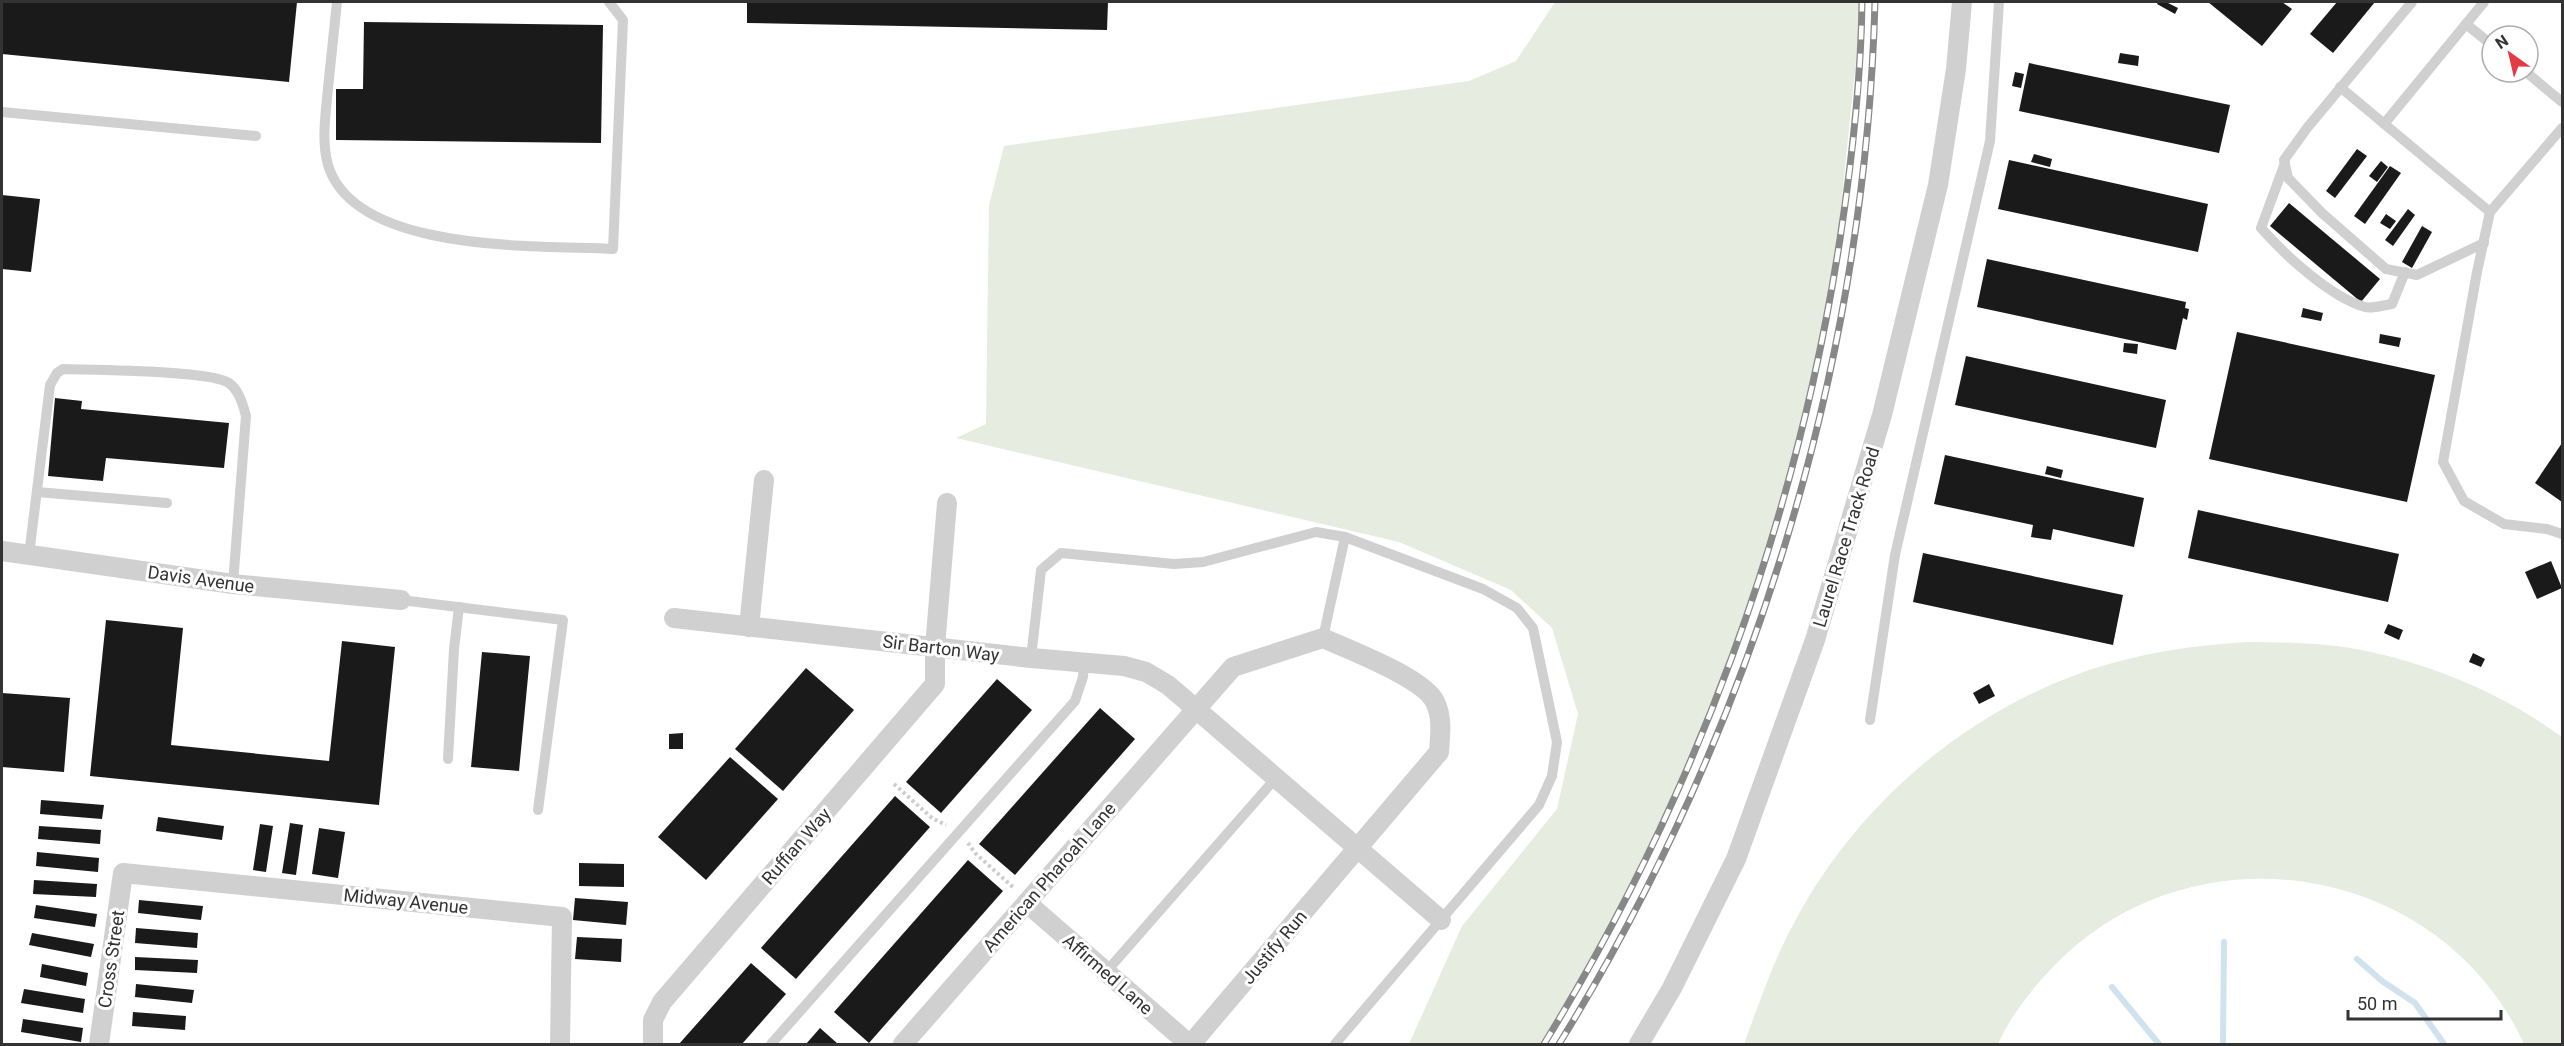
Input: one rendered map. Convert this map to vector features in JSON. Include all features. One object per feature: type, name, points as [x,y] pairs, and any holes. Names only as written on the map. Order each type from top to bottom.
[{"type":"street","name":"Laurel Race Track Road","points":[[1639,1044],[1672,988],[1736,859],[1815,640],[1882,415],[1938,185],[1956,69],[1962,2]]},
{"type":"street","points":[[749,627],[764,480]]},
{"type":"street","name":"Ruffian Way","points":[[652,1044],[653,1020],[662,1002],[935,684],[935,647],[946,503]]},
{"type":"street","name":"Davis Avenue","points":[[2,551],[233,585],[401,600]]},
{"type":"street","name":"Sir Barton Way","points":[[674,618],[1031,658],[1124,666],[1146,672],[1168,685],[1441,920]]},
{"type":"street","name":"American Pharoah Lane","points":[[903,1044],[1022,897],[1233,667],[1323,638]]},
{"type":"street","name":"Justify Run","points":[[1190,1044],[1439,753],[1441,724],[1435,700],[1414,681],[1323,638]]},
{"type":"street","name":"Cross Street","points":[[99,1044],[123,873]]},
{"type":"street","name":"Midway Avenue","points":[[123,873],[562,917],[560,1044]]},
{"type":"street","name":"Affirmed Lane","points":[[1022,897],[1190,1044]]},
{"type":"lane","points":[[337,2],[324,132],[328,164],[337,183],[354,202],[390,224],[455,241],[614,249],[623,20],[609,2]]},
{"type":"lane","points":[[1870,720],[1894,555],[1990,141],[1999,2]]},
{"type":"lane","points":[[2412,2],[2340,87],[2284,159],[2288,178],[2322,213],[2386,269],[2417,274],[2484,243]]},
{"type":"lane","points":[[2384,124],[2484,2]]},
{"type":"lane","points":[[2466,24],[2480,35]]},
{"type":"lane","points":[[2540,84],[2562,102]]},
{"type":"lane","points":[[2340,87],[2490,212]]},
{"type":"lane","points":[[2,112],[256,136]]},
{"type":"lane","points":[[2562,128],[2490,212],[2443,462],[2464,501],[2504,524],[2547,529],[2562,534]]},
{"type":"lane","points":[[2285,163],[2261,228],[2273,241],[2323,285],[2366,307],[2392,304],[2405,273]]},
{"type":"lane","points":[[29,555],[50,385],[57,373],[63,369],[123,370],[214,378],[229,383],[242,402],[247,424],[233,585]]},
{"type":"lane","points":[[37,492],[167,503]]},
{"type":"lane","points":[[1031,658],[1041,570],[1061,553],[1174,564],[1203,562],[1316,532],[1345,537],[1483,589],[1517,608],[1533,628],[1557,742],[1552,776],[1539,805],[1335,1044]]},
{"type":"lane","points":[[1323,638],[1345,537]]},
{"type":"lane","points":[[401,600],[563,620],[538,810]]},
{"type":"lane","points":[[448,759],[454,649],[459,607]]},
{"type":"lane","points":[[771,1044],[1075,701],[1083,677],[1084,663]]},
{"type":"lane","points":[[1106,972],[1275,778]]},
{"type":"path","points":[[894,784],[932,818],[951,829]]},
{"type":"path","points":[[963,839],[1022,897]]},
{"type":"shaded area","points":[[1555,2],[1862,2],[1834,275],[1787,486],[1745,622],[1678,793],[1616,919],[1544,1044],[1409,1044],[1462,926],[1557,809],[1578,714],[1552,628],[1511,590],[1399,542],[956,438],[986,424],[989,205],[1004,146],[1469,81],[1516,61]]},
{"type":"shaded area","points":[[2247,642],[2344,647],[2402,660],[2486,691],[2538,720],[2562,737],[2562,1044],[2524,1044],[2485,982],[2434,934],[2374,901],[2309,882],[2241,879],[2173,892],[2109,921],[2053,967],[2015,1013],[1998,1044],[1744,1044],[1779,952],[1820,878],[1852,836],[1887,797],[1926,762],[1968,730],[2013,703],[2060,681],[2109,664],[2160,652]]},
{"type":"building","points":[[2,2],[297,2],[289,82],[2,54]]},
{"type":"building","points":[[747,2],[1108,2],[1107,30],[747,23]]},
{"type":"building","points":[[2166,2],[2178,8],[2175,14],[2157,4]]},
{"type":"building","points":[[2208,2],[2282,2],[2292,9],[2262,46]]},
{"type":"building","points":[[2337,2],[2375,2],[2333,53],[2310,34]]},
{"type":"building","points":[[364,22],[603,25],[601,143],[336,140],[336,89],[363,89]]},
{"type":"building","points":[[2120,53],[2139,56],[2138,66],[2118,63]]},
{"type":"building","points":[[2029,63],[2230,105],[2219,153],[2019,111]]},
{"type":"building","points":[[2015,72],[2024,74],[2021,88],[2012,86]]},
{"type":"building","points":[[2357,149],[2367,156],[2335,198],[2326,191]]},
{"type":"building","points":[[2034,154],[2052,159],[2050,167],[2031,162]]},
{"type":"building","points":[[2009,160],[2208,204],[2198,252],[1998,209]]},
{"type":"building","points":[[2381,161],[2388,167],[2377,182],[2369,176]]},
{"type":"building","points":[[2390,166],[2401,173],[2365,224],[2354,216]]},
{"type":"building","points":[[2,195],[40,199],[31,272],[2,269]]},
{"type":"building","points":[[2289,203],[2380,279],[2361,302],[2270,226]]},
{"type":"building","points":[[2408,209],[2415,215],[2393,246],[2385,240]]},
{"type":"building","points":[[2386,214],[2396,221],[2390,229],[2380,223]]},
{"type":"building","points":[[2422,226],[2432,232],[2412,268],[2402,262]]},
{"type":"building","points":[[1987,259],[2186,302],[2185,308],[2189,309],[2187,320],[2183,318],[2176,350],[1977,307]]},
{"type":"building","points":[[2303,308],[2323,313],[2321,321],[2301,317]]},
{"type":"building","points":[[2237,332],[2435,375],[2407,502],[2209,459]]},
{"type":"building","points":[[2380,334],[2401,338],[2399,347],[2379,343]]},
{"type":"building","points":[[2124,343],[2138,344],[2137,354],[2123,352]]},
{"type":"building","points":[[1966,356],[2166,400],[2156,448],[1955,405]]},
{"type":"building","points":[[55,398],[82,401],[81,409],[229,423],[224,468],[106,458],[103,481],[48,476]]},
{"type":"building","points":[[2562,443],[2562,502],[2535,483]]},
{"type":"building","points":[[1945,455],[2144,498],[2134,547],[2053,529],[2051,540],[2031,537],[2033,525],[1934,504]]},
{"type":"building","points":[[2047,466],[2063,470],[2061,478],[2045,474]]},
{"type":"building","points":[[2198,510],[2399,554],[2388,602],[2188,558]]},
{"type":"building","points":[[1923,553],[2123,595],[2113,645],[1913,602]]},
{"type":"building","points":[[2551,561],[2562,588],[2537,599],[2525,572]]},
{"type":"building","points":[[106,620],[183,628],[171,745],[329,761],[342,641],[395,647],[379,805],[90,776]]},
{"type":"building","points":[[2388,624],[2403,630],[2399,640],[2384,633]]},
{"type":"building","points":[[482,652],[530,656],[519,771],[471,767]]},
{"type":"building","points":[[2473,653],[2485,659],[2481,667],[2469,662]]},
{"type":"building","points":[[806,668],[854,710],[783,791],[735,749]]},
{"type":"building","points":[[997,679],[1032,710],[941,813],[906,782]]},
{"type":"building","points":[[1989,684],[1995,696],[1979,704],[1973,693]]},
{"type":"building","points":[[2,693],[70,698],[64,772],[2,767]]},
{"type":"building","points":[[1100,708],[1135,739],[1015,875],[979,844]]},
{"type":"building","points":[[683,733],[683,749],[669,749],[669,734]]},
{"type":"building","points":[[730,757],[778,799],[706,880],[658,837]]},
{"type":"building","points":[[895,796],[930,827],[796,979],[761,948]]},
{"type":"building","points":[[41,800],[104,805],[102,819],[40,814]]},
{"type":"building","points":[[158,817],[224,826],[222,840],[156,831]]},
{"type":"building","points":[[290,823],[303,825],[296,875],[282,873]]},
{"type":"building","points":[[260,824],[273,826],[266,872],[253,870]]},
{"type":"building","points":[[39,826],[101,830],[100,844],[38,839]]},
{"type":"building","points":[[319,828],[345,832],[338,878],[312,874]]},
{"type":"building","points":[[37,852],[99,858],[98,872],[36,866]]},
{"type":"building","points":[[968,860],[1003,891],[869,1043],[834,1012]]},
{"type":"building","points":[[579,863],[624,864],[624,887],[579,886]]},
{"type":"building","points":[[34,880],[97,884],[96,897],[33,894]]},
{"type":"building","points":[[575,898],[628,902],[626,925],[573,920]]},
{"type":"building","points":[[139,900],[203,906],[201,920],[138,913]]},
{"type":"building","points":[[36,905],[97,914],[95,927],[34,918]]},
{"type":"building","points":[[136,928],[198,933],[197,948],[135,943]]},
{"type":"building","points":[[32,933],[94,944],[91,957],[29,945]]},
{"type":"building","points":[[577,937],[622,939],[621,962],[575,959]]},
{"type":"building","points":[[135,957],[198,960],[197,973],[135,970]]},
{"type":"building","points":[[751,963],[786,994],[742,1044],[679,1044]]},
{"type":"building","points":[[42,964],[88,973],[86,986],[40,977]]},
{"type":"building","points":[[136,984],[194,990],[192,1003],[135,997]]},
{"type":"building","points":[[24,989],[85,999],[83,1013],[21,1003]]},
{"type":"building","points":[[133,1012],[186,1016],[185,1030],[132,1026]]},
{"type":"building","points":[[23,1019],[83,1028],[81,1042],[21,1032]]},
{"type":"building","points":[[820,1028],[838,1044],[806,1044]]},
{"type":"waterway","points":[[2223,1044],[2224,942]]},
{"type":"waterway","points":[[2357,959],[2382,981],[2415,1003],[2444,1044]]},
{"type":"waterway","points":[[2112,987],[2159,1044]]},
{"type":"railway","points":[[1544,1044],[1598,951],[1648,855],[1692,757],[1732,656],[1767,555],[1796,451],[1821,346],[1840,239],[1855,121],[1862,2]]},
{"type":"railway","points":[[1559,1044],[1627,925],[1688,802],[1741,674],[1785,544],[1821,410],[1848,275],[1866,139],[1875,2]]}]
